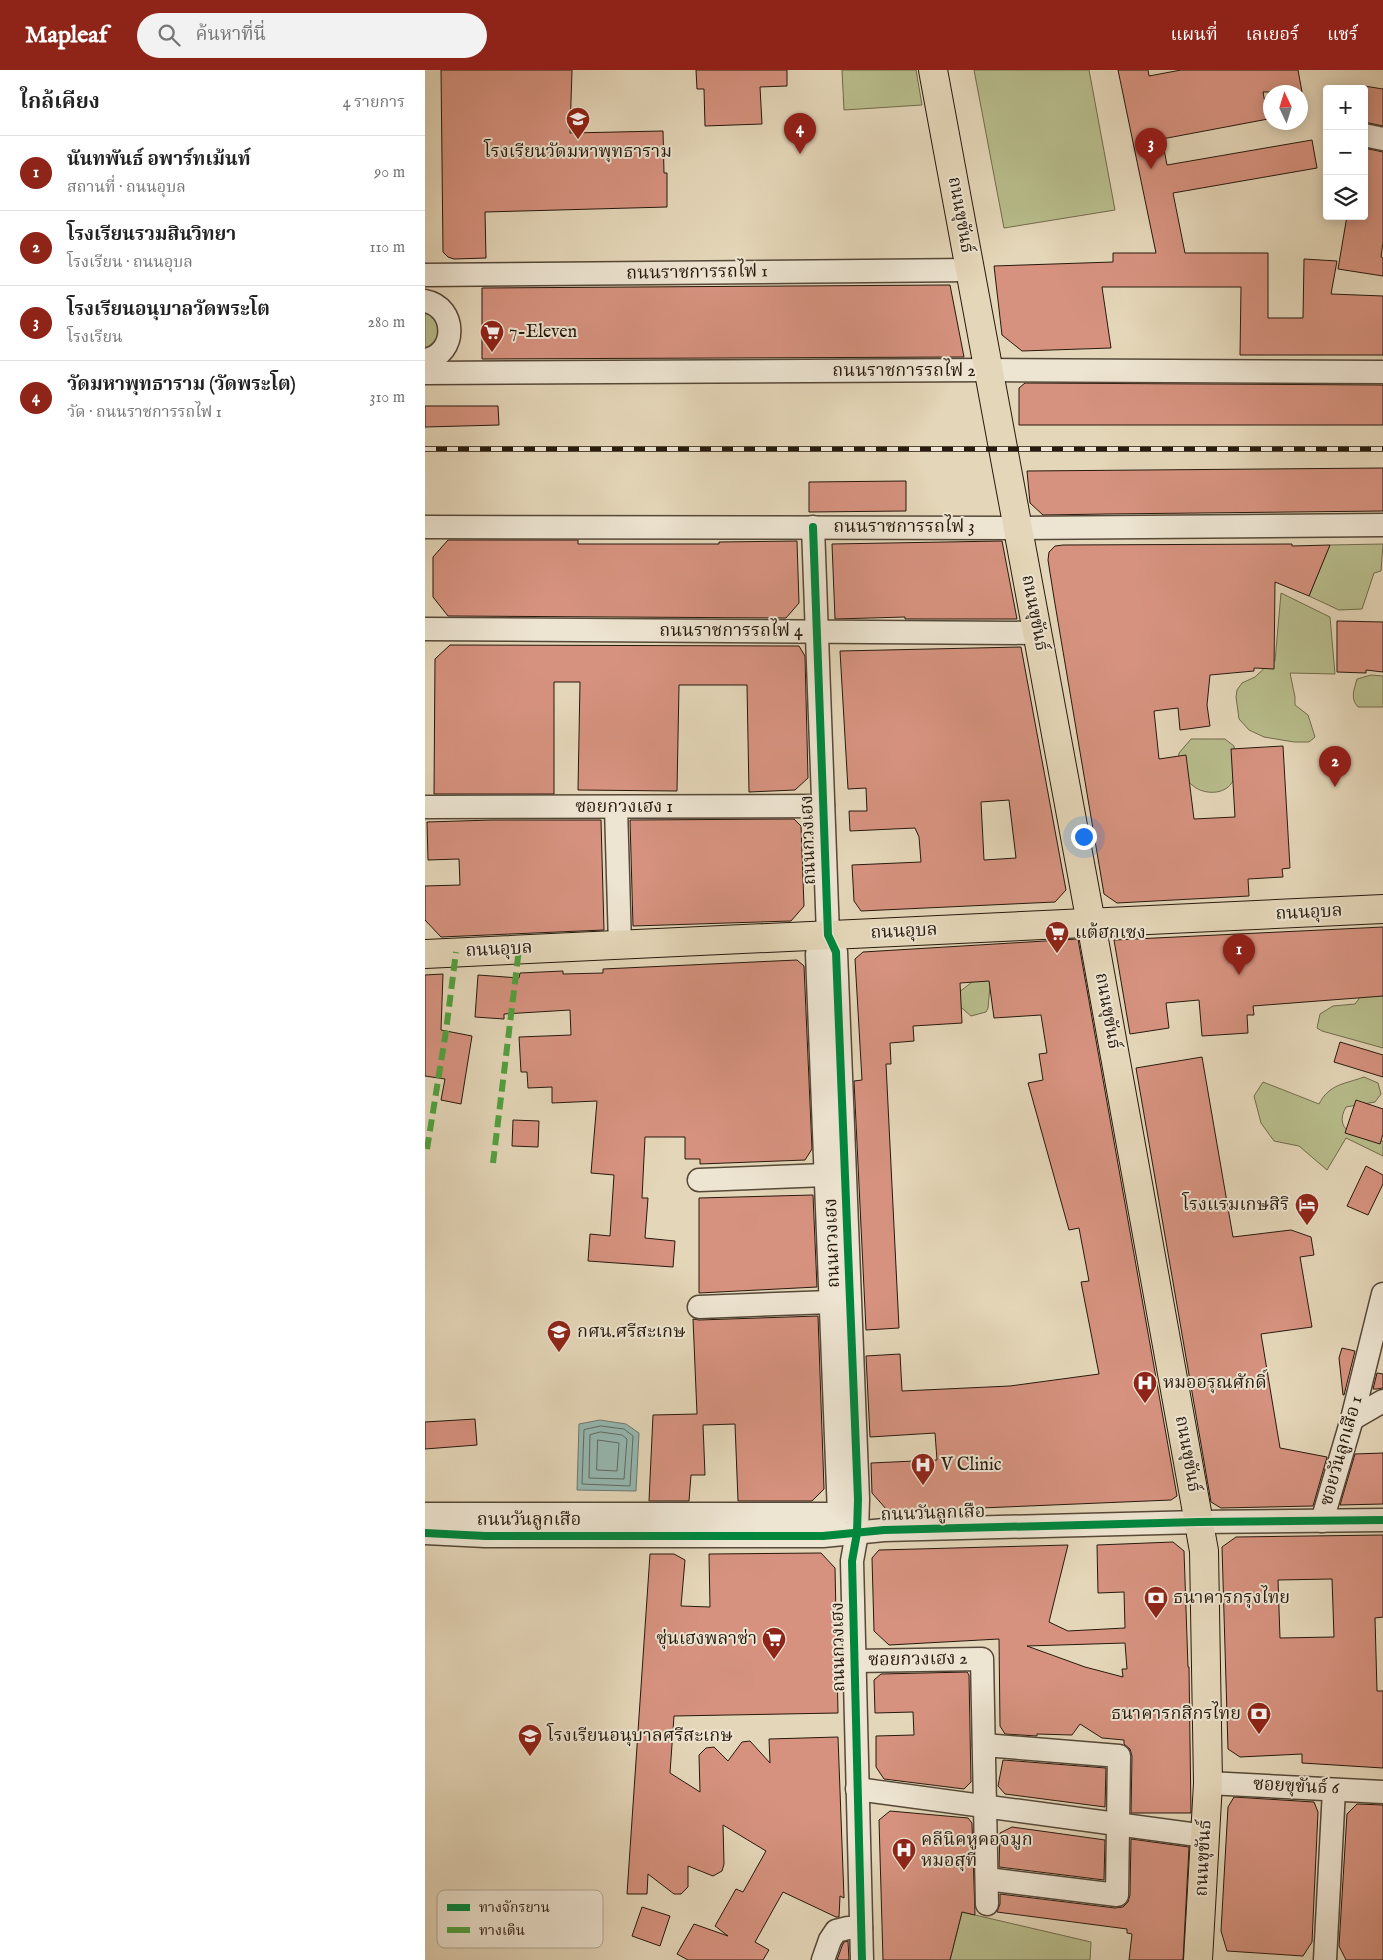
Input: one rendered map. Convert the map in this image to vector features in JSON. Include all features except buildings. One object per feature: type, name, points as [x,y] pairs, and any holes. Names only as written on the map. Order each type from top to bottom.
[{"type":"main road","name":"ถนนขุขันธ์","points":[[933,70],[1091,923],[1204,1551],[1209,1782],[1198,1960]]},
{"type":"main road","name":"ถนนอุบล","points":[[425,954],[1383,909]]},
{"type":"street","points":[[1368,136],[1383,138]]},
{"type":"street","name":"ถนนราชการรถไฟ 1","points":[[425,275],[970,270]]},
{"type":"street","points":[[436,373],[425,362],[444,350],[450,334],[447,317],[430,303],[456,275]]},
{"type":"street","name":"ถนนราชการรถไฟ 2","points":[[436,373],[989,370],[1383,372]]},
{"type":"street","name":"ถนนราชการรถไฟ 3","points":[[425,527],[1018,528],[1383,525]]},
{"type":"street","name":"ถนนกวงเฮง","points":[[813,527],[828,935],[836,952],[858,1499],[857,1533],[852,1561],[862,1960]]},
{"type":"street","name":"ถนนราชการรถไฟ 4","points":[[425,629],[1037,633]]},
{"type":"street","name":"ซอยกวงเฮง 1","points":[[425,807],[823,806]]},
{"type":"street","points":[[616,807],[621,945]]},
{"type":"street","name":"ถนนกวงเฮง","points":[[828,935],[817,954],[839,1514]]},
{"type":"street","points":[[699,1180],[826,1175]]},
{"type":"street","name":"ซอยวันลูกเสือ 1","points":[[1322,1521],[1352,1419],[1383,1294]]},
{"type":"street","points":[[699,1307],[831,1302]]},
{"type":"street","points":[[1352,1419],[1383,1401]]},
{"type":"street","name":"ถนนวันลูกเสือ","points":[[425,1514],[486,1525],[823,1536],[885,1530],[1199,1522],[1383,1520]]},
{"type":"street","points":[[839,1514],[857,1533]]},
{"type":"street","name":"ถนนวันลูกเสือ","points":[[425,1533],[486,1525],[839,1514]]},
{"type":"street","name":"ซอยกวงเฮง 2","points":[[854,1661],[982,1659],[983,1746]]},
{"type":"street","points":[[987,1879],[1117,1895],[1119,1756],[983,1746],[987,1904]]},
{"type":"street","name":"ซอยขุขันธ์ 6","points":[[1209,1782],[1383,1792]]},
{"type":"street","points":[[857,1789],[1205,1836]]},
{"type":"street","points":[[1325,1960],[1334,1790]]},
{"type":"street","points":[[823,1960],[830,1940],[836,1931],[848,1928],[861,1928]]},
{"type":"green space","points":[[842,70],[916,70],[922,105],[844,110]]},
{"type":"green space","points":[[974,70],[1089,70],[1115,210],[1004,228]]},
{"type":"green space","points":[[425,311],[436,321],[439,331],[435,341],[425,351]]},
{"type":"green space","points":[[1383,544],[1381,571],[1374,573],[1362,609],[1339,610],[1309,596],[1330,545]]},
{"type":"green space","points":[[1281,593],[1330,617],[1335,674],[1290,673],[1295,705],[1308,715],[1315,737],[1309,742],[1294,742],[1264,737],[1249,730],[1239,719],[1237,690],[1242,683],[1255,677],[1272,661],[1275,661]]},
{"type":"green space","points":[[1371,675],[1383,676],[1383,707],[1358,707],[1353,697],[1357,679]]},
{"type":"green space","points":[[1191,739],[1225,739],[1234,746],[1235,773],[1233,781],[1226,789],[1206,792],[1196,788],[1190,784],[1177,768],[1179,753]]},
{"type":"green space","points":[[981,975],[991,976],[988,1008],[986,1012],[971,1016],[956,1003],[958,993]]},
{"type":"green space","points":[[1383,975],[1383,1048],[1317,1028],[1320,1014],[1333,1006],[1355,1004],[1364,992]]},
{"type":"green space","points":[[1364,1077],[1378,1083],[1381,1094],[1375,1102],[1346,1107],[1342,1116],[1343,1123],[1346,1129],[1359,1137],[1383,1141],[1383,1156],[1346,1138],[1327,1170],[1299,1146],[1274,1141],[1261,1123],[1254,1096],[1263,1082],[1319,1104],[1323,1097],[1333,1089],[1344,1083]]},
{"type":"green space","points":[[962,1912],[1091,1942],[1090,1960],[950,1960]]},
{"type":"water","points":[[600,1420],[626,1424],[639,1433],[636,1491],[577,1490],[579,1424]]},
{"type":"railway","points":[[425,449],[1383,449]]},
{"type":"marked path","points":[[493,1163],[519,949]]},
{"type":"marked path","points":[[427,1149],[446,1031],[456,952]]},
{"type":"cycle path","points":[[813,527],[828,935],[836,952],[858,1499],[857,1533],[852,1561],[862,1960]]},
{"type":"cycle path","points":[[425,1533],[485,1536],[823,1536],[884,1530],[1199,1522],[1383,1520]]},
{"type":"place","name":"โรงเรียนวัดมหาพุทธาราม","points":[[578,140]]},
{"type":"place","name":"วัดมหาพุทธาราม (วัดพระโต)","points":[[800,154]]},
{"type":"place","name":"โรงเรียนอนุบาลวัดพระโต","points":[[1151,169]]},
{"type":"place","name":"7-Eleven","points":[[492,353]]},
{"type":"place","name":"โรงเรียนรวมสินวิทยา","points":[[1335,787]]},
{"type":"place","name":"แต้ฮกเซง","points":[[1057,954]]},
{"type":"place","name":"นันทพันธ์ อพาร์ทเม้นท์","points":[[1239,975]]},
{"type":"place","name":"โรงแรมเกษสิริ","points":[[1307,1226]]},
{"type":"place","name":"กศน.ศรีสะเกษ","points":[[559,1353]]},
{"type":"place","name":"หมออรุณศักดิ์","points":[[1145,1404]]},
{"type":"place","name":"V Clinic","points":[[923,1486]]},
{"type":"place","name":"ธนาคารกรุงไทย","points":[[1156,1619]]},
{"type":"place","name":"ซุ่นเฮงพลาซ่า","points":[[774,1660]]},
{"type":"place","name":"ธนาคารกสิกรไทย","points":[[1259,1735]]},
{"type":"place","name":"โรงเรียนอนุบาลศรีสะเกษ","points":[[530,1757]]},
{"type":"place","name":"คลีนิคหูคอจมูก หมอสุที","points":[[904,1871]]}]
